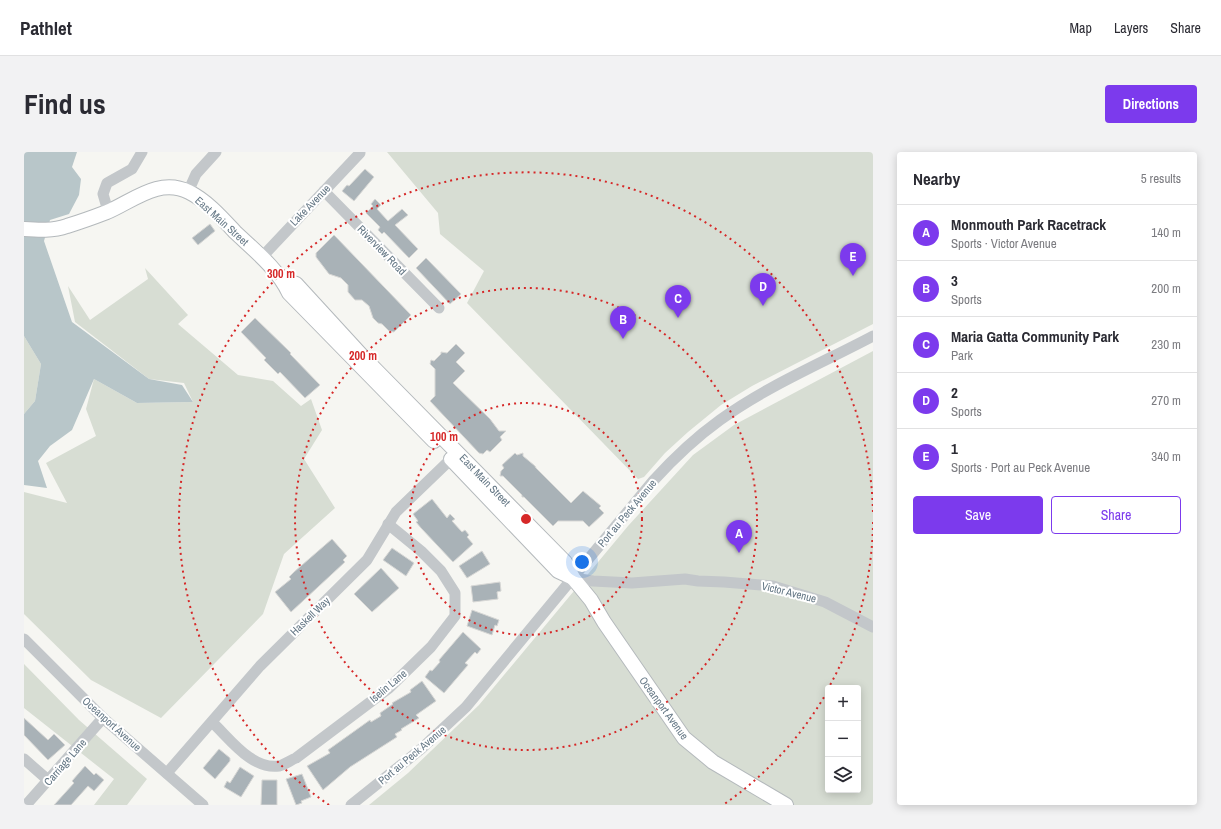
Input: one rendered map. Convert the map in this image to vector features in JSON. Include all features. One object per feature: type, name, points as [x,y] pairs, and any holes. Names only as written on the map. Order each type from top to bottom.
[{"type":"main road","name":"East Main Street","points":[[24,230],[65,227],[108,211],[149,190],[158,188],[176,188],[188,192],[221,217],[283,280],[289,293],[558,571],[573,578]]},
{"type":"main road","name":"East Main Street","points":[[283,280],[296,284],[362,356],[565,562],[573,578]]},
{"type":"main road","name":"Oceanport Avenue","points":[[573,578],[591,600],[604,622],[684,738],[694,748],[713,762],[786,805]]},
{"type":"street","points":[[108,211],[103,194],[107,183],[132,169],[142,152]]},
{"type":"street","points":[[188,192],[196,174],[216,152]]},
{"type":"street","name":"Lake Avenue","points":[[261,258],[360,153]]},
{"type":"street","name":"Riverview Road","points":[[324,191],[439,308]]},
{"type":"street","name":"Port au Peck Avenue","points":[[351,805],[421,749],[466,707],[652,481],[684,448],[701,434],[747,402],[873,336]]},
{"type":"street","name":"Haskell Way","points":[[167,773],[213,722],[260,666],[367,560],[396,512],[451,459]]},
{"type":"street","name":"Iselin Lane","points":[[213,722],[246,754],[261,764],[279,766],[296,758],[390,688],[430,647],[455,616],[455,593],[441,571],[421,551],[388,524]]},
{"type":"street","name":"Victor Avenue","points":[[573,578],[593,581],[632,583],[681,578],[698,581],[773,586],[825,602],[873,627]]},
{"type":"street","name":"Oceanport Avenue","points":[[24,639],[103,718],[203,805]]},
{"type":"street","name":"Carriage Lane","points":[[26,805],[103,718]]},
{"type":"street","points":[[24,759],[48,780]]},
{"type":"shaded area","points":[[24,152],[77,152],[72,167],[81,179],[79,195],[69,214],[50,220],[44,241],[72,322],[149,379],[182,385],[193,402],[137,403],[94,379],[72,430],[50,446],[38,461],[47,488],[24,485],[24,414],[35,401],[41,364],[24,336]]},
{"type":"shaded area","points":[[387,152],[873,152],[873,324],[752,386],[721,405],[665,453],[644,477],[638,479],[467,303],[484,271],[440,234],[438,213]]},
{"type":"shaded area","points":[[145,268],[188,315],[178,324],[238,375],[273,381],[301,406],[311,399],[322,430],[304,459],[335,508],[284,554],[263,614],[161,718],[91,680],[24,614],[24,492],[67,503],[46,463],[96,436],[86,409],[94,379],[137,403],[193,402],[184,383],[149,379],[75,322],[68,286],[90,320],[148,279]]},
{"type":"shaded area","points":[[24,336],[41,364],[35,401],[24,414]]},
{"type":"shaded area","points":[[873,351],[873,805],[369,805],[408,773],[479,705],[628,526],[693,455],[734,425]]},
{"type":"shaded area","points":[[24,664],[79,720],[147,779],[127,805],[94,805],[114,779],[24,708]]},
{"type":"building","points":[[365,169],[374,177],[354,201],[342,191],[347,185],[349,186]]},
{"type":"building","points":[[375,199],[381,205],[377,209],[388,221],[402,209],[408,215],[395,225],[418,249],[409,258],[384,232],[382,234],[378,230],[380,227],[366,213],[373,206],[371,204]]},
{"type":"building","points":[[210,224],[215,231],[198,245],[192,238]]},
{"type":"building","points":[[334,235],[411,315],[394,332],[389,331],[382,324],[378,323],[373,318],[369,306],[362,300],[355,300],[348,292],[348,285],[341,278],[329,274],[316,257],[316,253]]},
{"type":"building","points":[[426,258],[461,294],[450,304],[416,268]]},
{"type":"building","points":[[255,318],[291,353],[290,354],[320,385],[305,398],[280,372],[278,374],[264,360],[266,358],[241,332]]},
{"type":"building","points":[[456,344],[465,353],[456,362],[465,371],[453,383],[490,419],[499,431],[506,431],[500,437],[502,440],[490,452],[487,450],[483,454],[479,453],[430,401],[435,396],[435,369],[430,364],[431,360],[434,361],[441,354],[441,352],[447,353]]},
{"type":"building","points":[[515,453],[517,455],[523,453],[523,456],[535,466],[571,503],[583,491],[601,506],[599,508],[604,513],[589,527],[583,521],[558,521],[553,526],[524,497],[522,497],[522,495],[503,476],[500,476],[501,471],[504,468],[502,465]]},
{"type":"building","points":[[432,499],[447,518],[450,514],[455,519],[452,521],[462,532],[465,530],[469,535],[467,537],[473,544],[453,562],[416,522],[418,521],[413,514]]},
{"type":"building","points":[[332,539],[347,556],[343,560],[345,562],[291,612],[275,592],[291,579],[289,577],[294,572]]},
{"type":"building","points":[[392,548],[414,563],[406,576],[383,560]]},
{"type":"building","points":[[482,551],[490,564],[467,578],[459,566]]},
{"type":"building","points":[[381,568],[399,588],[372,612],[354,594]]},
{"type":"building","points":[[500,582],[501,591],[497,592],[498,599],[473,602],[471,586]]},
{"type":"building","points":[[472,610],[499,620],[497,626],[495,625],[492,635],[467,626]]},
{"type":"building","points":[[463,632],[481,649],[477,654],[475,652],[465,663],[468,665],[444,693],[425,677],[430,670],[432,671],[440,662],[439,660]]},
{"type":"building","points":[[422,681],[436,701],[416,715],[419,718],[395,734],[397,737],[350,767],[323,790],[307,766],[330,753],[328,750],[370,720],[371,722],[381,716],[380,713],[393,704],[392,703],[411,692],[410,690]]},
{"type":"building","points":[[24,718],[48,740],[54,734],[65,745],[48,760],[24,735]]},
{"type":"building","points":[[219,749],[230,758],[230,761],[215,779],[203,768]]},
{"type":"building","points":[[85,766],[94,775],[96,773],[104,780],[94,791],[88,786],[71,805],[54,805],[74,783],[72,781]]},
{"type":"building","points":[[240,767],[254,776],[241,797],[224,787],[227,781],[230,783]]},
{"type":"building","points":[[302,774],[311,797],[296,805],[286,779]]},
{"type":"building","points":[[262,780],[277,780],[277,805],[261,805]]},
{"type":"place","name":"1","points":[[853,276]]},
{"type":"place","name":"2","points":[[763,306]]},
{"type":"place","name":"Maria Gatta Community Park","points":[[678,318]]},
{"type":"place","name":"3","points":[[623,339]]},
{"type":"place","name":"Monmouth Park Racetrack","points":[[739,553]]}]
